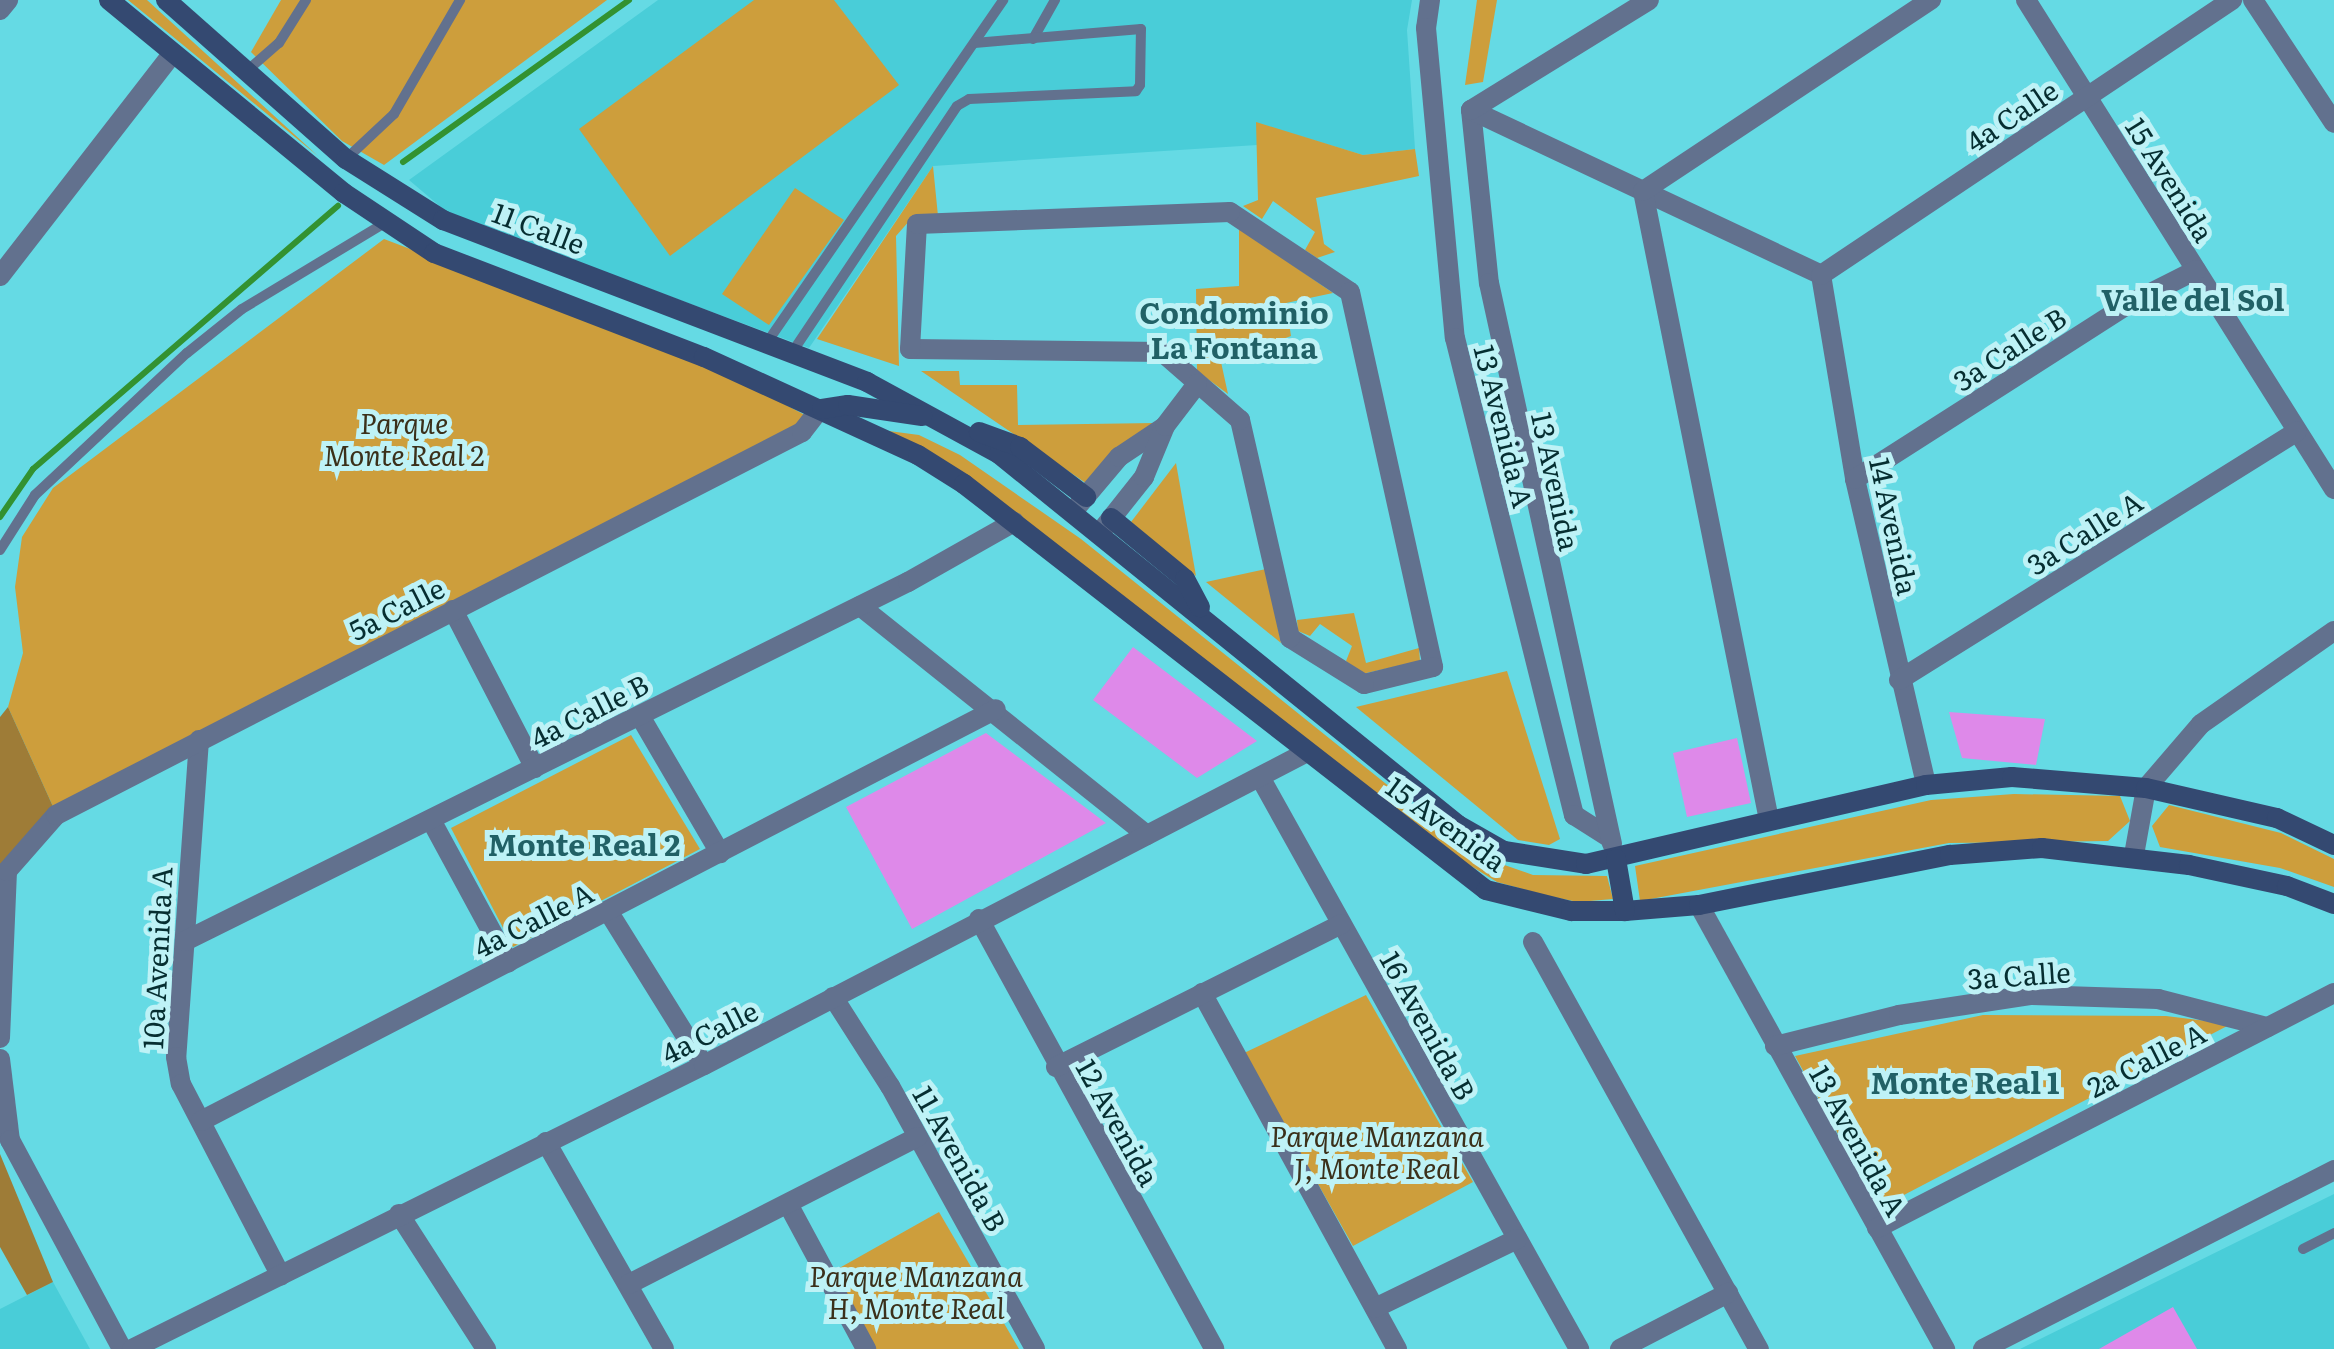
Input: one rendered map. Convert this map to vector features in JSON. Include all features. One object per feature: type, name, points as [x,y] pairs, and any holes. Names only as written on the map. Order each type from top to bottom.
[{"type":"main road","points":[[109,0],[387,221],[434,252],[820,409],[848,405],[944,420]]},
{"type":"main road","name":"11 Calle","points":[[166,0],[250,68],[346,158],[443,220],[766,344],[944,420]]},
{"type":"main road","name":"15 Avenida","points":[[820,409],[918,455],[1014,522],[1486,890],[1571,911],[1625,912],[1698,905],[1950,856],[2042,848],[2134,856],[2287,886],[2334,904]]},
{"type":"main road","name":"15 Avenida","points":[[944,420],[1080,504],[1205,618],[1458,825],[1504,852],[1543,862],[1616,859],[1926,785],[2012,777],[2146,788],[2277,818],[2334,845]]},
{"type":"main road","points":[[1616,859],[1625,912]]},
{"type":"street","points":[[0,10],[8,0]]},
{"type":"street","name":"13 Avenida A","points":[[1430,0],[1428,46],[1455,338],[1574,816],[1610,838]]},
{"type":"street","points":[[1471,110],[1649,0]]},
{"type":"street","points":[[1643,191],[1931,0]]},
{"type":"street","name":"15 Avenida","points":[[2026,0],[2334,489]]},
{"type":"street","name":"4a Calle","points":[[1822,275],[2232,0]]},
{"type":"street","points":[[2253,0],[2334,123]]},
{"type":"street","points":[[0,276],[174,53]]},
{"type":"street","points":[[1471,110],[1822,275]]},
{"type":"street","name":"13 Avenida","points":[[1471,110],[1489,283],[1616,859]]},
{"type":"street","points":[[1643,191],[1768,820]]},
{"type":"street","points":[[1230,212],[1346,285],[1433,667],[1364,684],[1290,638],[1242,426],[1198,384],[1156,351],[913,352],[914,226],[1230,212]]},
{"type":"street","name":"3a Calle B","points":[[1856,479],[2129,304],[2196,270]]},
{"type":"street","name":"14 Avenida","points":[[1822,275],[1856,479],[1926,785]]},
{"type":"street","points":[[1106,525],[1144,477],[1165,426],[1198,384]]},
{"type":"street","name":"5a Calle","points":[[0,1038],[7,871],[56,814],[802,432],[820,409]]},
{"type":"street","points":[[1080,504],[1119,457],[1165,426]]},
{"type":"street","name":"3a Calle A","points":[[1899,680],[2297,431]]},
{"type":"street","name":"4a Calle B","points":[[185,941],[860,606],[1014,522]]},
{"type":"street","points":[[860,606],[996,710],[1147,835]]},
{"type":"street","points":[[453,610],[535,768]]},
{"type":"street","points":[[2134,856],[2146,788],[2202,724],[2334,631]]},
{"type":"street","name":"4a Calle A","points":[[201,1121],[996,710]]},
{"type":"street","points":[[640,716],[720,853]]},
{"type":"street","name":"10a Avenida A","points":[[199,740],[176,1057],[181,1084],[281,1276]]},
{"type":"street","name":"4a Calle","points":[[132,1349],[704,1066],[979,919],[1261,780],[1306,752]]},
{"type":"street","name":"16 Avenida B","points":[[1261,780],[1579,1349]]},
{"type":"street","points":[[431,820],[508,962]]},
{"type":"street","name":"13 Avenida A","points":[[1698,905],[1945,1349]]},
{"type":"street","points":[[608,911],[704,1066]]},
{"type":"street","name":"12 Avenida","points":[[979,919],[1056,1067],[1214,1349]]},
{"type":"street","points":[[1056,1067],[1340,924]]},
{"type":"street","points":[[1533,942],[1759,1349]]},
{"type":"street","name":"2a Calle A","points":[[1877,1228],[2334,993]]},
{"type":"street","points":[[1202,994],[1397,1349]]},
{"type":"street","name":"3a Calle","points":[[1775,1046],[1899,1015],[2032,995],[2158,998],[2268,1028]]},
{"type":"street","name":"11 Avenida B","points":[[833,997],[918,1136],[1034,1349]]},
{"type":"street","points":[[0,1060],[10,1140],[122,1349]]},
{"type":"street","points":[[628,1284],[918,1136]]},
{"type":"street","points":[[546,1142],[664,1349]]},
{"type":"street","points":[[1982,1349],[2334,1170]]},
{"type":"street","points":[[788,1204],[866,1349]]},
{"type":"street","points":[[400,1214],[486,1349]]},
{"type":"street","points":[[1374,1308],[1517,1238]]},
{"type":"street","points":[[1620,1349],[1728,1293]]},
{"type":"lane","points":[[250,68],[278,43],[306,0]]},
{"type":"lane","points":[[346,158],[394,114],[460,0]]},
{"type":"lane","points":[[766,344],[1003,0]]},
{"type":"lane","points":[[1033,39],[1056,0]]},
{"type":"lane","points":[[790,355],[957,106],[969,99],[1138,88],[1141,29],[974,43]]},
{"type":"lane","points":[[0,550],[35,495],[187,353],[242,309],[387,221]]},
{"type":"lane","points":[[2303,1249],[2334,1233]]},
{"type":"shaded area","points":[[658,0],[1412,0],[1407,30],[1415,149],[1363,155],[1257,123],[1257,145],[933,166],[809,348],[449,214],[409,180]]},
{"type":"shaded area","points":[[8,707],[55,811],[0,889],[0,717]]},
{"type":"shaded area","points":[[0,1154],[53,1282],[27,1295],[0,1247]]},
{"type":"shaded area","points":[[2334,1194],[2334,1349],[2020,1349],[2166,1277]]},
{"type":"shaded area","points":[[53,1282],[90,1349],[0,1349],[0,1309]]},
{"type":"green space","points":[[128,0],[147,0],[318,156],[166,31]]},
{"type":"green space","points":[[281,0],[607,0],[384,165],[342,141],[251,52]]},
{"type":"green space","points":[[754,0],[834,0],[899,85],[670,256],[579,129]]},
{"type":"green space","points":[[1477,0],[1497,0],[1483,82],[1465,85]]},
{"type":"green space","points":[[1256,122],[1363,155],[1415,149],[1419,176],[1316,198],[1324,244],[1335,252],[1317,258],[1305,250],[1315,232],[1273,201],[1262,219],[1243,206],[1258,200]]},
{"type":"green space","points":[[933,166],[938,216],[911,219],[896,236],[899,366],[817,339]]},
{"type":"green space","points":[[795,188],[844,220],[769,325],[722,294]]},
{"type":"green space","points":[[1239,228],[1333,293],[1286,303],[1291,336],[1221,362],[1228,394],[1197,371],[1196,289],[1239,286]]},
{"type":"green space","name":"Parque Monte Real 2","points":[[384,239],[702,360],[816,421],[55,811],[8,707],[23,653],[15,587],[22,537],[53,488]]},
{"type":"green space","points":[[921,371],[959,371],[960,385],[1017,385],[1018,425],[1155,423],[1096,490]]},
{"type":"green space","points":[[874,429],[919,435],[960,455],[1081,539],[1446,832],[1493,861],[1533,875],[1607,876],[1613,899],[1578,902],[1548,896],[1497,882],[1458,858]]},
{"type":"green space","points":[[1176,463],[1196,576],[1131,522]]},
{"type":"green space","points":[[1266,569],[1281,643],[1206,582]]},
{"type":"green space","points":[[1354,613],[1366,663],[1419,648],[1420,661],[1362,674],[1346,661],[1352,646],[1320,624],[1310,636],[1298,631],[1297,620]]},
{"type":"green space","points":[[1507,671],[1560,839],[1549,845],[1518,840],[1356,707]]},
{"type":"green space","points":[[631,735],[700,849],[513,947],[451,828]]},
{"type":"green space","points":[[2014,794],[2120,796],[2130,821],[2108,841],[1949,843],[1640,901],[1635,866],[1931,800]]},
{"type":"green space","points":[[2169,805],[2281,833],[2334,859],[2334,887],[2280,868],[2160,847],[2152,826]]},
{"type":"green space","name":"Parque Manzana J, Monte Real","points":[[1366,995],[1473,1182],[1353,1246],[1244,1053]]},
{"type":"green space","points":[[1983,1015],[2166,1016],[2231,1024],[1879,1208],[1795,1056]]},
{"type":"green space","name":"Parque Manzana H, Monte Real","points":[[939,1212],[1019,1349],[876,1349],[834,1271]]},
{"type":"building","points":[[1133,647],[1257,741],[1197,778],[1093,700]]},
{"type":"building","points":[[1949,712],[2045,719],[2036,765],[1962,758]]},
{"type":"building","points":[[986,733],[1106,823],[912,929],[846,807]]},
{"type":"building","points":[[1737,738],[1751,803],[1687,817],[1673,753]]},
{"type":"building","points":[[2173,1307],[2197,1349],[2099,1349]]},
{"type":"waterway","points":[[403,162],[629,0]]},
{"type":"waterway","points":[[0,517],[33,469],[338,206]]},
{"type":"district","name":"Valle del Sol","points":[[2193,298]]},
{"type":"district","name":"Condominio La Fontana","points":[[1234,328]]},
{"type":"district","name":"Monte Real 2","points":[[584,843]]},
{"type":"district","name":"Monte Real 1","points":[[1965,1081]]}]
